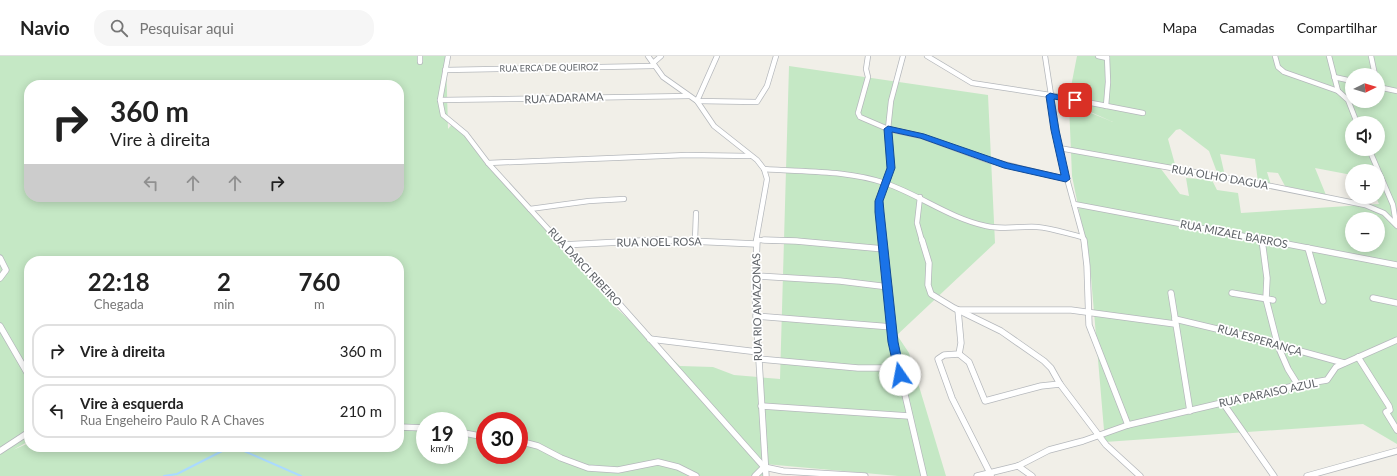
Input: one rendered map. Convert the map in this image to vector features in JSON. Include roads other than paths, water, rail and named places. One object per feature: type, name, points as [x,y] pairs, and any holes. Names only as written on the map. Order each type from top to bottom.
[{"type":"street","points":[[420,56],[420,62]]},
{"type":"street","name":"RUA DARCI RIBEIRO","points":[[448,56],[440,100],[443,115],[466,134],[488,162],[530,209],[650,338],[764,467]]},
{"type":"street","points":[[648,56],[663,77],[697,101],[737,104],[757,102],[762,97],[776,56]]},
{"type":"street","points":[[653,64],[661,56]]},
{"type":"street","points":[[697,101],[717,56]]},
{"type":"street","points":[[868,56],[866,69],[868,77],[858,115],[888,129],[921,136],[1007,166],[1066,179]]},
{"type":"street","points":[[903,56],[891,101],[888,129],[891,168],[879,201],[892,327],[898,368],[924,476]]},
{"type":"street","points":[[927,56],[972,83],[1143,113]]},
{"type":"street","points":[[1045,56],[1059,148],[1088,264],[1087,311],[1089,325],[1128,425]]},
{"type":"street","points":[[1098,56],[1107,57],[1108,82],[1106,106]]},
{"type":"street","points":[[1275,56],[1278,67],[1284,72],[1338,91],[1348,100],[1354,116]]},
{"type":"street","points":[[1329,56],[1338,91]]},
{"type":"street","points":[[1371,56],[1373,68]]},
{"type":"street","name":"RUA ERCA DE QUEIROZ","points":[[445,70],[653,64]]},
{"type":"street","points":[[1334,77],[1345,79]]},
{"type":"street","points":[[1385,88],[1397,91]]},
{"type":"street","name":"RUA ADARAMA","points":[[440,100],[689,96]]},
{"type":"street","points":[[697,101],[714,126],[756,160],[764,169],[854,174],[886,183],[920,197],[941,210],[986,226],[1006,228],[1038,227],[1082,237]]},
{"type":"street","name":"RUA OLHO DAGUA","points":[[1059,148],[1256,183],[1365,205],[1379,210],[1396,225]]},
{"type":"street","points":[[488,162],[687,155],[750,156]]},
{"type":"street","points":[[1372,156],[1393,205],[1396,225]]},
{"type":"street","name":"RUA RIO AMAZONAS","points":[[764,169],[767,178],[756,242],[756,316],[764,467],[766,476]]},
{"type":"street","points":[[920,197],[917,223],[929,263],[929,290],[938,299],[993,326],[1037,355],[1051,368],[1060,384],[1106,445],[1140,476]]},
{"type":"street","points":[[530,209],[589,201],[624,199]]},
{"type":"street","name":"RUA MIZAEL BARROS","points":[[1074,204],[1396,265]]},
{"type":"street","points":[[695,240],[696,213]]},
{"type":"street","points":[[1262,239],[1267,278],[1266,299],[1278,346],[1288,369],[1298,385]]},
{"type":"street","name":"RUA NOEL ROSA","points":[[562,244],[695,240],[756,242],[796,241],[884,249]]},
{"type":"street","points":[[1308,248],[1323,301]]},
{"type":"street","points":[[0,258],[6,270],[0,278]]},
{"type":"street","points":[[756,276],[840,280],[889,287]]},
{"type":"street","points":[[1171,293],[1190,411]]},
{"type":"street","points":[[1232,293],[1273,300]]},
{"type":"street","points":[[1373,298],[1397,303]]},
{"type":"street","name":"RUA ESPERANÇA","points":[[958,310],[1019,311],[1030,309],[1087,311],[1175,322],[1224,330],[1344,363]]},
{"type":"street","points":[[958,310],[958,325],[963,346],[959,354]]},
{"type":"street","points":[[756,316],[892,327]]},
{"type":"street","points":[[0,326],[24,367]]},
{"type":"street","points":[[650,338],[758,352]]},
{"type":"street","name":"RUA PARAISO AZUL","points":[[978,476],[991,474],[1018,466],[1049,450],[1128,425],[1298,385],[1327,380],[1336,367],[1397,340]]},
{"type":"street","points":[[991,474],[952,398],[938,359],[944,356],[959,354],[969,362],[985,402],[1041,386],[1060,384]]},
{"type":"street","points":[[1358,357],[1389,406],[1390,410],[1386,412],[1397,430]]},
{"type":"street","points":[[759,359],[858,368],[898,368]]},
{"type":"street","points":[[1224,403],[1274,476]]},
{"type":"street","points":[[761,406],[909,416]]},
{"type":"street","points":[[404,427],[416,428]]},
{"type":"street","points":[[0,450],[24,435]]},
{"type":"street","points":[[528,443],[538,446],[560,458],[588,468],[618,470],[658,462],[678,467],[696,476]]},
{"type":"street","points":[[1307,476],[1397,451]]},
{"type":"street","points":[[1018,466],[1032,476]]},
{"type":"street","points":[[755,476],[764,467],[783,471],[865,476]]},
{"type":"waterway","points":[[164,476],[177,474],[220,452]]},
{"type":"waterway","points":[[246,452],[301,476]]}]
